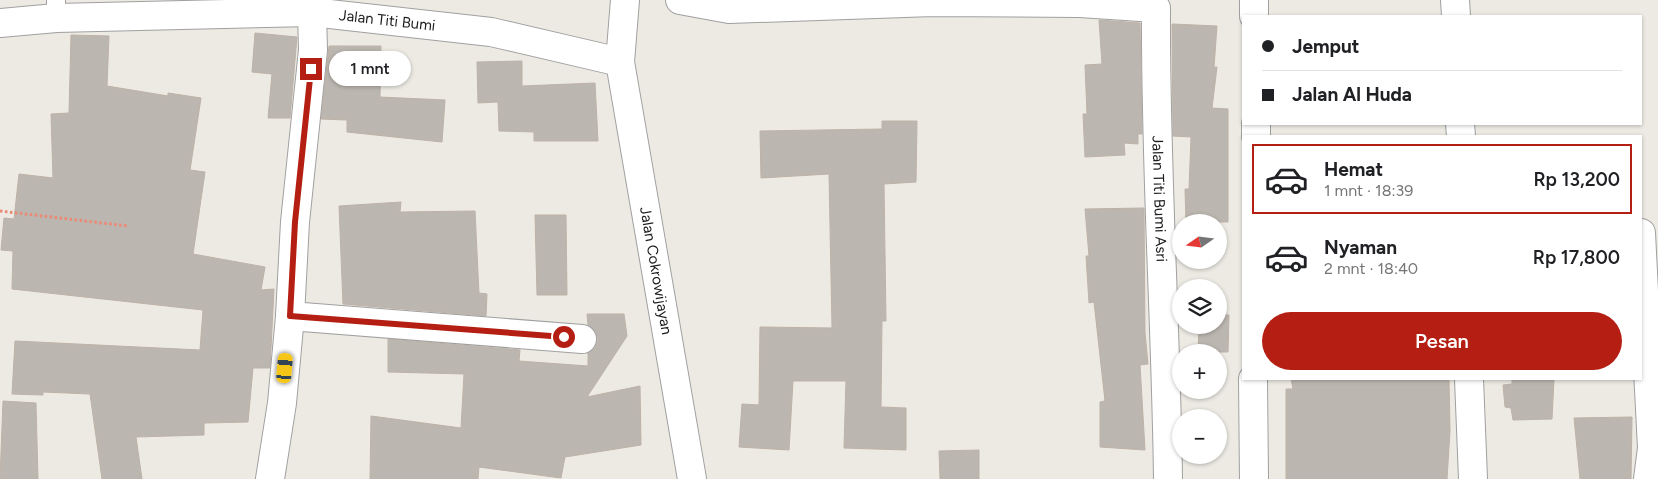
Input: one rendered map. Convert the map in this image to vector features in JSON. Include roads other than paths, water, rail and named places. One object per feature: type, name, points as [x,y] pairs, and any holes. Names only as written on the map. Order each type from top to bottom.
[{"type":"street","name":"Jalan Cokrowijayan","points":[[625,0],[620,62],[692,479]]},
{"type":"street","name":"Jalan Titi Bumi Asri","points":[[680,0],[729,9],[933,2],[1080,3],[1156,8],[1155,116],[1162,256],[1168,479]]},
{"type":"street","points":[[1254,0],[1254,15]]},
{"type":"street","points":[[1456,0],[1456,15]]},
{"type":"street","name":"Jalan Titi Bumi","points":[[0,23],[56,9],[312,12],[357,8],[491,32],[620,62]]},
{"type":"street","points":[[270,479],[282,403],[290,316],[295,222],[313,50],[312,12]]},
{"type":"street","points":[[1642,253],[1652,448],[1648,479]]},
{"type":"street","points":[[290,316],[582,339]]},
{"type":"street","points":[[1253,380],[1254,479]]},
{"type":"street","points":[[1469,380],[1473,479]]}]
